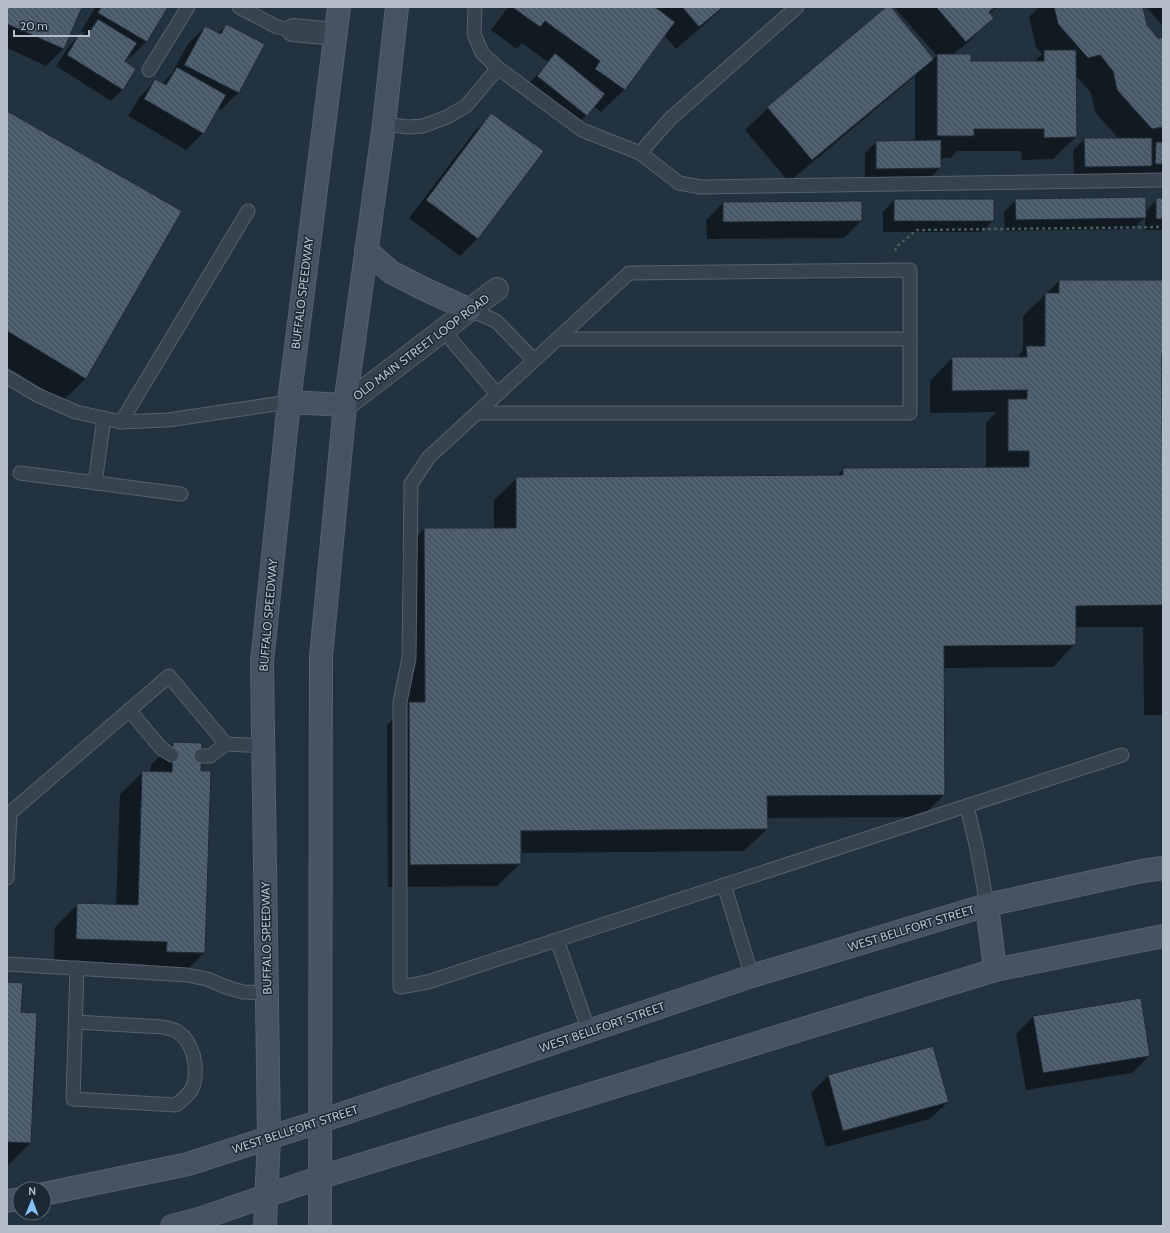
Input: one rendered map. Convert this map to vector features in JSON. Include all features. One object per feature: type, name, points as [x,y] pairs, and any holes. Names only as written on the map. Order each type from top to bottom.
[{"type":"main road","name":"BUFFALO SPEEDWAY","points":[[265,1226],[269,1138],[262,662],[289,402],[339,7]]},
{"type":"main road","points":[[320,1226],[321,657],[345,405],[384,124],[397,7]]},
{"type":"main road","points":[[366,250],[391,272],[470,310]]},
{"type":"main road","points":[[289,402],[345,405]]},
{"type":"main road","name":"WEST BELLFORT STREET","points":[[52,1192],[188,1164],[321,1121],[752,976],[987,905],[1142,871],[1163,868]]},
{"type":"main road","points":[[987,905],[995,970]]},
{"type":"main road","points":[[172,1226],[202,1218],[321,1177],[995,970],[1163,936]]},
{"type":"street","points":[[293,30],[335,34]]},
{"type":"street","name":"OLD MAIN STREET LOOP ROAD","points":[[345,405],[497,289]]},
{"type":"lane","points":[[149,70],[188,7]]},
{"type":"lane","points":[[239,7],[277,27],[293,30]]},
{"type":"lane","points":[[475,7],[474,34],[482,53],[498,68],[582,130],[640,153],[679,183],[701,188],[1163,180]]},
{"type":"lane","points":[[640,153],[670,119],[797,7]]},
{"type":"lane","points":[[384,124],[408,127],[423,126],[447,117],[466,106],[498,68]]},
{"type":"lane","points":[[121,422],[248,211]]},
{"type":"lane","points":[[477,413],[910,413],[910,270],[629,273],[429,457],[411,484],[409,658],[400,702],[400,988],[428,982],[1122,755]]},
{"type":"lane","points":[[470,310],[496,321],[534,360]]},
{"type":"lane","points":[[443,330],[497,394]]},
{"type":"lane","points":[[557,340],[910,339]]},
{"type":"lane","points":[[7,377],[37,395],[76,412],[121,422],[168,420],[289,402]]},
{"type":"lane","points":[[95,483],[104,418]]},
{"type":"lane","points":[[20,473],[181,494]]},
{"type":"lane","points":[[7,878],[10,813],[169,676],[226,744]]},
{"type":"lane","points":[[129,710],[162,749],[172,755]]},
{"type":"lane","points":[[201,756],[210,756],[226,744],[264,746]]},
{"type":"lane","points":[[968,806],[987,905]]},
{"type":"lane","points":[[724,885],[752,976]]},
{"type":"lane","points":[[557,940],[589,1031]]},
{"type":"lane","points":[[7,964],[187,975],[207,979],[243,992],[267,993]]},
{"type":"lane","points":[[75,1022],[163,1027],[176,1031],[186,1039],[192,1052],[194,1084],[187,1096],[176,1105],[73,1099],[75,1022],[77,968]]},
{"type":"path","points":[[889,270],[897,246],[917,230],[1163,227]]},
{"type":"building","points":[[7,7],[82,7],[64,49],[7,24]]},
{"type":"building","points":[[101,7],[168,7],[147,42],[98,13]]},
{"type":"building","points":[[512,7],[655,7],[675,22],[625,90],[595,69],[600,61],[545,21],[540,27]]},
{"type":"building","points":[[682,7],[723,7],[699,27]]},
{"type":"building","points":[[886,7],[891,7],[934,59],[812,160],[767,107]]},
{"type":"building","points":[[936,7],[995,7],[989,12],[994,18],[966,42]]},
{"type":"building","points":[[1054,7],[1143,7],[1147,25],[1158,38],[1163,38],[1163,127],[1152,129],[1117,90],[1113,71],[1100,55],[1088,58],[1058,24]]},
{"type":"building","points":[[98,19],[137,43],[125,61],[136,69],[123,90],[67,55],[80,33],[86,37]]},
{"type":"building","points":[[226,24],[265,44],[239,93],[184,65],[205,26],[221,34]]},
{"type":"building","points":[[1044,50],[1076,50],[1077,137],[1044,138],[1044,129],[974,129],[974,136],[937,136],[937,54],[971,54],[971,61],[1044,61]]},
{"type":"building","points":[[555,53],[605,94],[587,116],[537,76]]},
{"type":"building","points":[[177,67],[226,95],[204,134],[144,99],[155,79],[166,85]]},
{"type":"building","points":[[7,111],[182,211],[86,379],[7,331]]},
{"type":"building","points":[[491,113],[544,151],[478,239],[426,200]]},
{"type":"building","points":[[1084,138],[1152,138],[1152,166],[1085,167]]},
{"type":"building","points":[[941,140],[941,168],[876,169],[876,141]]},
{"type":"building","points":[[1156,142],[1163,142],[1163,164],[1155,164]]},
{"type":"building","points":[[1146,197],[1146,218],[1016,220],[1015,199]]},
{"type":"building","points":[[1156,198],[1163,198],[1163,219],[1156,219]]},
{"type":"building","points":[[894,199],[994,199],[994,221],[894,221]]},
{"type":"building","points":[[862,201],[862,221],[723,222],[723,202]]},
{"type":"building","points":[[1059,280],[1163,280],[1163,605],[1076,606],[1076,645],[944,646],[945,795],[767,796],[768,829],[521,831],[521,864],[410,865],[409,702],[425,702],[424,528],[516,528],[516,477],[843,475],[843,468],[1029,467],[1029,451],[1008,451],[1008,399],[1027,399],[1027,390],[952,391],[952,357],[1027,357],[1026,346],[1045,346],[1045,293],[1059,293]]},
{"type":"building","points":[[1162,355],[1163,355],[1163,450]]},
{"type":"building","points":[[173,742],[202,743],[201,771],[211,771],[205,953],[166,952],[167,942],[76,939],[77,903],[138,905],[142,771],[172,772]]},
{"type":"building","points":[[7,982],[23,983],[21,1012],[37,1013],[31,1143],[7,1142]]},
{"type":"building","points":[[1141,998],[1150,1056],[1043,1073],[1033,1016]]},
{"type":"building","points":[[933,1046],[949,1102],[843,1131],[828,1075]]}]
